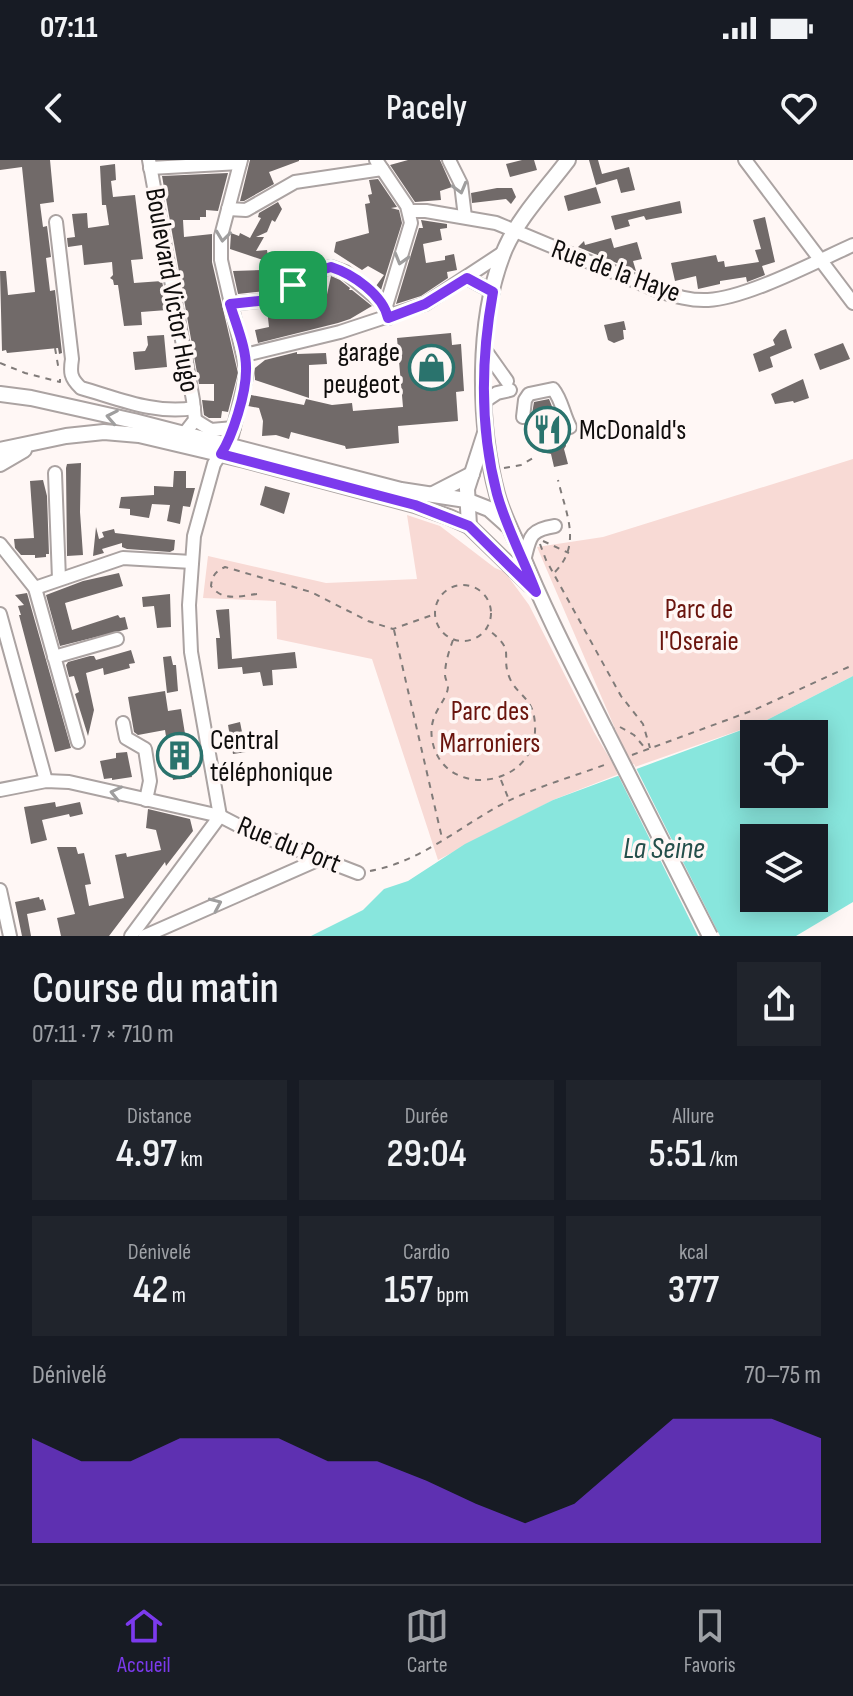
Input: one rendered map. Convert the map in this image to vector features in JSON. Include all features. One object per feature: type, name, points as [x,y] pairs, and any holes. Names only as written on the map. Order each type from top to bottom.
[{"type":"main road","points":[[568,160],[515,231],[504,252],[493,292],[485,350],[485,401],[493,503],[510,528],[536,592],[610,729],[710,936]]},
{"type":"main road","points":[[0,384],[31,398]]},
{"type":"main road","points":[[0,394],[31,398],[184,434],[224,449],[415,505],[469,526],[536,592]]},
{"type":"main road","points":[[469,526],[466,500],[487,427]]},
{"type":"main road","points":[[0,450],[66,436],[104,432],[224,449],[401,490],[493,503]]},
{"type":"main road","points":[[0,464],[31,445]]},
{"type":"main road","points":[[433,494],[472,474]]},
{"type":"main road","points":[[469,526],[493,503]]},
{"type":"street","points":[[449,160],[461,184],[465,217]]},
{"type":"street","points":[[745,160],[853,303]]},
{"type":"street","points":[[131,936],[220,816],[191,652],[189,605],[194,536],[211,495],[214,464],[234,428],[247,373],[221,260],[221,236],[240,162],[150,164]]},
{"type":"street","name":"Boulevard Victor Hugo","points":[[150,164],[194,414],[184,434]]},
{"type":"street","points":[[228,209],[246,210],[295,182],[379,164],[409,211],[411,223],[387,312]]},
{"type":"street","name":"Rue de la Haye","points":[[409,211],[496,223],[659,291],[694,299],[730,298],[853,245]]},
{"type":"street","points":[[56,222],[73,381],[81,388],[155,408],[194,414]]},
{"type":"street","points":[[245,355],[387,312],[425,304],[504,252]]},
{"type":"street","points":[[230,304],[288,298],[297,277],[331,267],[358,281],[387,312]]},
{"type":"street","points":[[467,278],[493,292]]},
{"type":"street","points":[[485,350],[509,385],[485,401]]},
{"type":"street","points":[[523,417],[529,394],[553,389],[570,427]]},
{"type":"street","name":"Boulevard Victor Hugo","points":[[194,414],[211,430],[234,428]]},
{"type":"street","points":[[55,473],[59,579]]},
{"type":"street","points":[[524,561],[530,535],[539,528],[555,526]]},
{"type":"street","points":[[0,544],[35,588],[78,742]]},
{"type":"street","points":[[35,588],[123,558],[192,562]]},
{"type":"street","points":[[0,614],[46,781]]},
{"type":"street","points":[[54,657],[117,639]]},
{"type":"street","points":[[123,723],[126,738],[145,749],[150,781],[146,800]]},
{"type":"street","name":"Rue du Port","points":[[0,790],[46,781],[69,782],[220,816],[249,831],[358,873]]},
{"type":"street","points":[[145,936],[322,858]]},
{"type":"street","points":[[0,890],[10,936]]},
{"type":"path","points":[[0,363],[60,382],[55,348]]},
{"type":"path","points":[[500,469],[521,465],[533,458]]},
{"type":"path","points":[[569,553],[538,539],[546,560],[621,696],[643,724],[648,748]]},
{"type":"path","points":[[257,594],[225,597],[216,593],[211,586],[212,580],[216,572],[225,567],[311,592],[368,621],[393,629],[435,614]]},
{"type":"path","points":[[464,584],[472,585],[485,594],[492,607],[487,629],[472,640],[453,640],[440,630],[435,614],[438,599],[449,588],[464,584]]},
{"type":"path","points":[[393,629],[442,840]]},
{"type":"path","points":[[453,640],[446,668],[448,687],[433,718],[433,743],[443,761],[466,778],[500,779],[520,767],[533,741],[535,725],[527,697],[512,683],[503,641],[487,629]]},
{"type":"path","points":[[621,759],[754,710],[853,665]]},
{"type":"path","points":[[610,729],[623,727],[648,748]]},
{"type":"path","points":[[358,873],[389,868],[509,801],[609,764]]},
{"type":"path","points":[[500,779],[509,801]]},
{"type":"green space","name":"Parc de l'Oseraie","points":[[853,459],[853,676],[767,720],[740,720],[740,730],[632,768],[537,547],[603,537]]},
{"type":"green space","name":"Parc des Marroniers","points":[[407,515],[440,526],[495,568],[505,572],[529,605],[619,774],[553,800],[438,860],[372,659],[277,639],[276,601],[203,598],[208,556],[326,583],[417,579]]},
{"type":"water","name":"La Seine","points":[[853,676],[853,902],[796,936],[311,936],[363,910],[384,889],[408,881],[465,844],[553,800],[740,731],[740,808],[828,808],[828,720],[767,720]]},
{"type":"pier","points":[[634,764],[720,936],[698,936],[616,771]]},
{"type":"building","points":[[0,160],[50,160],[54,202],[40,204],[51,257],[46,258],[50,291],[55,290],[62,353],[59,354],[58,348],[2,351],[0,271],[6,271],[8,295],[35,292],[22,167],[0,170]]},
{"type":"building","points":[[250,160],[299,161],[269,172],[274,184],[240,201]]},
{"type":"building","points":[[408,160],[440,160],[452,187],[440,191],[441,200],[415,202],[390,165]]},
{"type":"building","points":[[534,160],[537,170],[510,177],[506,164]]},
{"type":"building","points":[[589,160],[598,160],[602,174],[629,167],[635,190],[621,193],[617,179],[596,185]]},
{"type":"building","points":[[115,164],[116,180],[111,181],[113,197],[135,195],[143,259],[131,260],[134,283],[162,281],[169,318],[167,310],[141,312],[142,325],[124,326],[118,285],[114,285],[110,278],[113,275],[112,262],[84,265],[82,245],[68,247],[67,238],[75,237],[72,214],[87,213],[88,228],[109,225],[106,205],[102,205],[100,166]]},
{"type":"building","points":[[228,173],[218,211],[206,210],[206,217],[200,217],[200,220],[183,220],[184,237],[212,234],[212,262],[238,373],[228,412],[222,411],[221,418],[209,418],[204,415],[202,400],[214,401],[214,384],[199,384],[162,176]]},
{"type":"building","points":[[378,179],[397,207],[391,208],[399,210],[402,223],[381,290],[376,286],[384,275],[368,266],[362,270],[334,252],[336,242],[369,233],[365,204],[370,203],[368,195],[372,194],[369,180]]},
{"type":"building","points":[[596,187],[601,203],[568,211],[564,196]]},
{"type":"building","points":[[512,188],[516,197],[511,204],[506,199],[472,203],[471,193]]},
{"type":"building","points":[[680,201],[682,213],[628,220],[630,226],[615,230],[611,216]]},
{"type":"building","points":[[278,202],[282,209],[275,222],[272,220],[267,232],[256,237],[264,237],[256,251],[267,250],[269,262],[230,249],[231,233],[250,238],[261,218],[258,217],[259,213]]},
{"type":"building","points":[[765,217],[775,262],[762,266],[765,275],[747,282],[746,277],[720,281],[720,284],[698,289],[696,276],[675,281],[671,263],[716,255],[718,262],[724,261],[725,267],[759,262],[755,250],[761,249],[753,220]]},
{"type":"building","points":[[421,220],[447,224],[447,228],[440,229],[442,240],[423,244],[426,263],[445,260],[445,256],[454,254],[457,270],[447,272],[448,278],[421,296],[396,304],[419,228],[423,228]]},
{"type":"building","points":[[611,238],[614,248],[637,242],[642,259],[633,261],[636,271],[578,247],[584,241],[585,245]]},
{"type":"building","points":[[292,269],[287,278],[275,279],[276,290],[238,294],[233,271]]},
{"type":"building","points":[[331,276],[372,306],[338,323],[258,343],[255,330],[269,327],[267,309],[293,306],[301,291],[306,310],[314,308],[311,282],[322,279],[326,299]]},
{"type":"building","points":[[624,321],[624,339],[614,343],[608,340],[604,325]]},
{"type":"building","points":[[786,329],[792,348],[770,357],[773,367],[759,372],[753,354],[775,345],[773,340]]},
{"type":"building","points":[[451,333],[452,345],[461,344],[464,391],[456,392],[458,421],[398,426],[399,443],[346,449],[345,446],[291,432],[289,439],[276,435],[262,436],[263,421],[259,408],[248,406],[251,395],[304,405],[306,399],[332,405],[352,403],[353,411],[403,407],[397,338]]},
{"type":"building","points":[[164,335],[167,367],[135,370],[133,352],[145,351],[147,336]]},
{"type":"building","points":[[843,343],[850,359],[820,370],[814,354]]},
{"type":"building","points":[[297,352],[326,353],[327,364],[309,365],[309,398],[255,380],[255,368],[265,360]]},
{"type":"building","points":[[803,379],[809,398],[775,404],[771,394]]},
{"type":"building","name":"McDonald's","points":[[549,399],[562,431],[559,435],[565,439],[568,464],[554,467],[551,454],[538,451],[531,420],[534,402]]},
{"type":"building","points":[[81,463],[83,555],[67,556],[66,468],[67,464]]},
{"type":"building","points":[[174,471],[186,471],[186,488],[195,488],[190,507],[183,506],[180,524],[167,521],[170,505],[152,504],[149,518],[130,515],[130,509],[119,508],[121,497],[154,495],[154,486],[173,487]]},
{"type":"building","points":[[43,480],[47,496],[49,554],[35,558],[35,555],[21,555],[15,548],[14,539],[34,538],[30,481]]},
{"type":"building","points":[[265,486],[290,493],[284,514],[260,505]]},
{"type":"building","points":[[96,527],[99,539],[104,537],[102,532],[114,529],[115,533],[175,540],[174,550],[127,549],[122,547],[122,543],[102,549],[104,553],[93,556]]},
{"type":"building","points":[[119,573],[123,586],[65,603],[72,630],[118,615],[125,617],[128,629],[60,646],[46,595],[83,581]]},
{"type":"building","points":[[27,593],[71,748],[55,752],[19,615],[18,606],[24,605],[15,595]]},
{"type":"building","points":[[170,594],[171,627],[157,628],[154,606],[143,607],[142,597]]},
{"type":"building","points":[[229,609],[232,659],[295,652],[297,668],[272,670],[273,685],[263,686],[260,672],[243,674],[242,667],[218,669],[216,638],[220,638],[216,610]]},
{"type":"building","points":[[131,650],[135,663],[129,664],[130,668],[104,675],[103,668],[86,673],[94,710],[88,736],[75,694],[79,692],[74,676],[69,677],[66,665],[90,656],[96,660]]},
{"type":"building","points":[[171,656],[173,665],[176,665],[178,691],[167,693],[163,657]]},
{"type":"building","name":"Central téléphonique","points":[[165,691],[168,711],[181,709],[192,777],[173,780],[165,730],[138,735],[134,732],[128,697]]},
{"type":"building","points":[[240,722],[246,752],[233,754],[228,725]]},
{"type":"building","points":[[127,752],[132,777],[104,779],[100,761],[116,758],[116,753]]},
{"type":"building","points":[[55,802],[56,807],[80,802],[83,814],[42,820],[47,840],[31,844],[24,807]]},
{"type":"building","points":[[148,809],[190,819],[193,831],[166,866],[165,862],[109,936],[61,936],[57,918],[75,914],[57,847],[76,847],[78,854],[84,853],[91,884],[85,885],[89,906],[124,898],[115,855],[126,853],[127,857],[161,850],[156,830],[146,828]]},
{"type":"building","points":[[39,897],[43,899],[46,910],[27,914],[31,936],[22,936],[15,902]]},
{"type":"place","name":"garage peugeot","points":[[431,368]]},
{"type":"place","name":"McDonald's","points":[[548,430]]},
{"type":"place","name":"Central téléphonique","points":[[179,756]]},
{"type":"route","points":[[331,267],[358,281],[386,306],[388,318],[425,304],[467,278],[493,292],[484,363],[487,427],[498,496],[536,592],[499,552],[469,526],[449,517],[415,505],[221,454],[232,435],[247,373],[230,304],[288,298],[293,285],[297,277],[331,267]]}]
